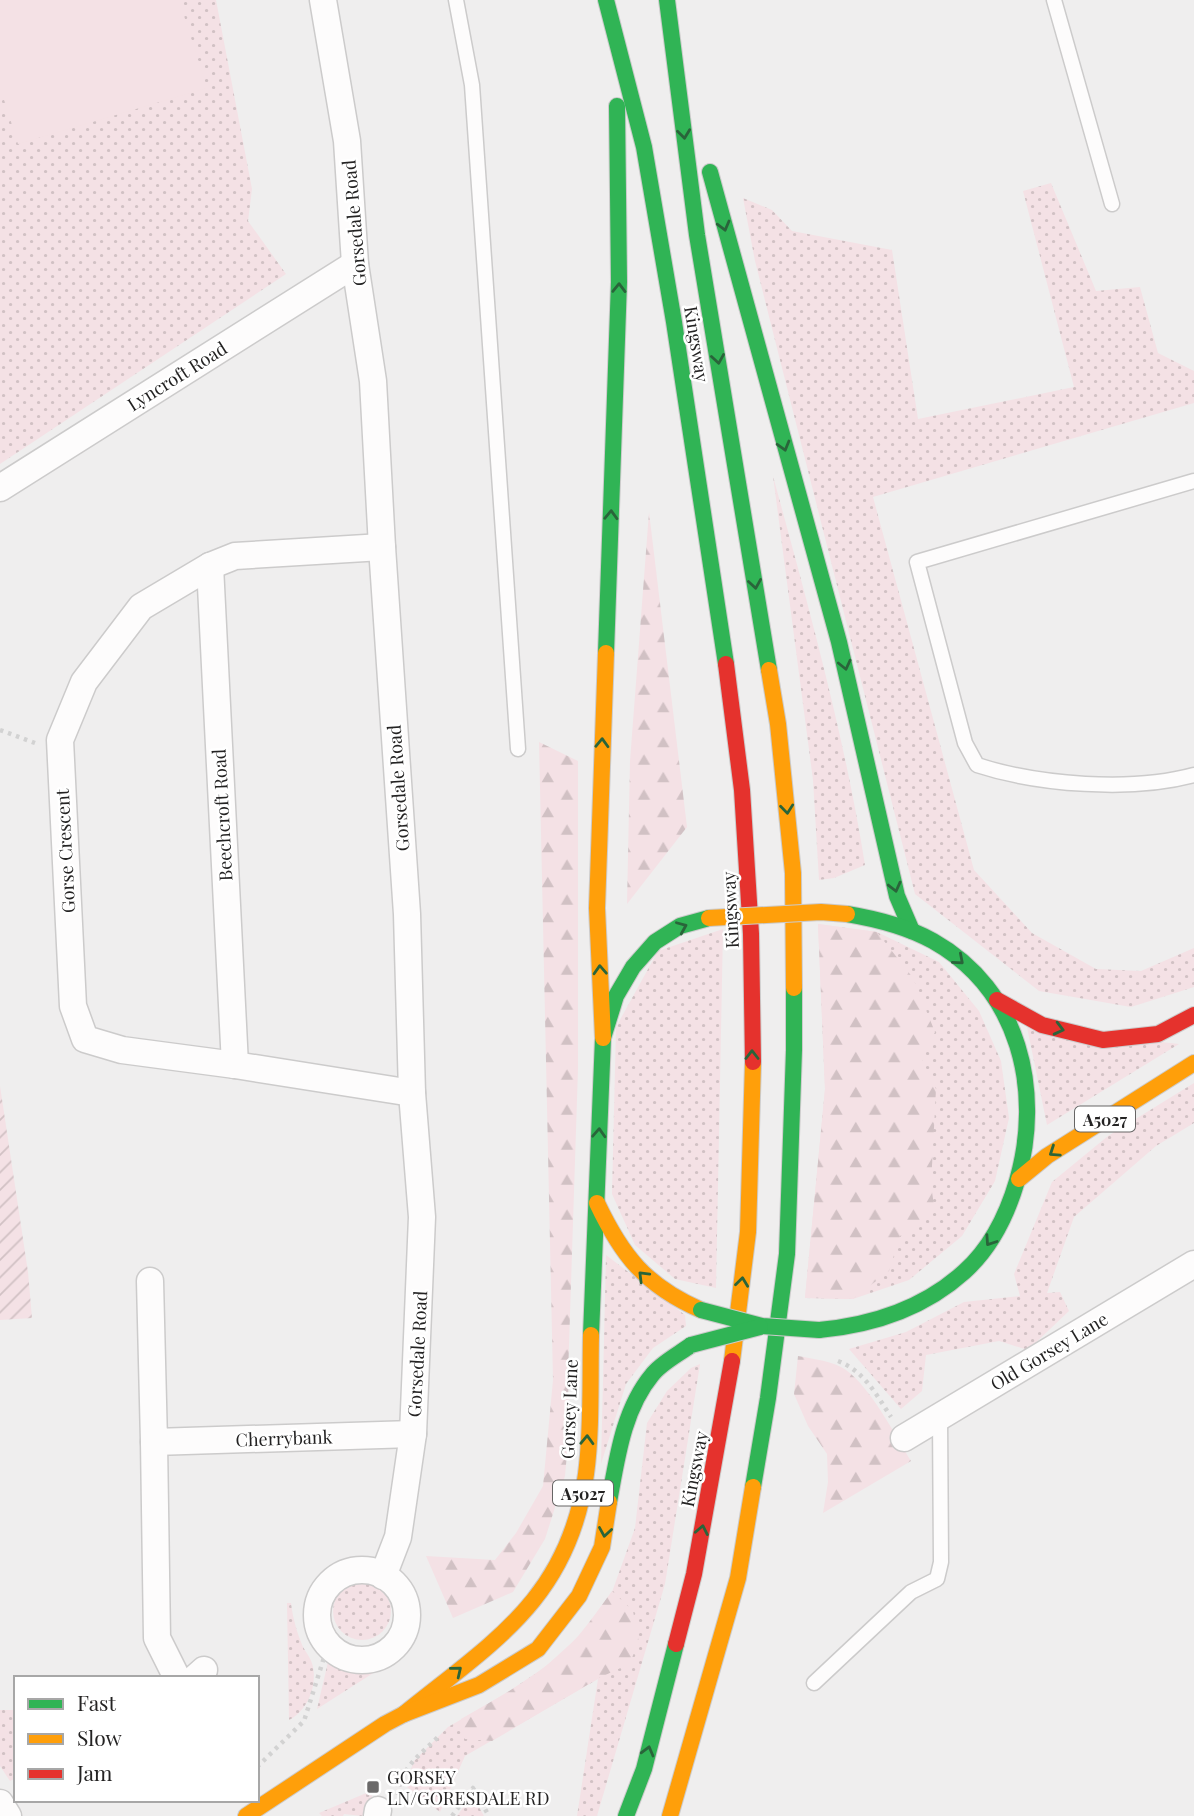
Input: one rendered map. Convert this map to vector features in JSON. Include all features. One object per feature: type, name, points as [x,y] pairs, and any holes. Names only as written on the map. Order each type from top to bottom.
[{"type":"main road","name":"Kingsway","points":[[606,0],[644,147],[674,323],[725,655],[744,817],[751,934],[752,1091],[748,1232],[729,1385],[694,1574],[644,1769],[626,1816]]},
{"type":"main road","name":"Kingsway","points":[[667,0],[697,235],[778,724],[793,873],[794,1050],[786,1254],[768,1398],[738,1578],[670,1816]]},
{"type":"main road","points":[[670,18],[739,285],[839,642],[897,897],[912,931]]},
{"type":"main road","points":[[603,1038],[597,908],[620,282],[614,30]]},
{"type":"main road","points":[[596,1202],[610,1234],[636,1270],[654,1287],[676,1301],[762,1326],[819,1330],[868,1323],[902,1312],[937,1293],[965,1271],[990,1242],[1008,1210],[1019,1180],[1028,1143],[1030,1109],[1027,1075],[1015,1038],[997,1000],[976,975],[945,948],[912,931],[879,919],[821,912],[709,918],[680,926],[655,942],[634,967],[617,996],[603,1038]]},
{"type":"main road","points":[[997,1000],[1042,1025],[1103,1041],[1158,1034],[1194,1016]]},
{"type":"main road","name":"Gorsey Lane","points":[[246,1816],[404,1714],[515,1622],[539,1595],[556,1567],[581,1502],[586,1472],[603,1038]]},
{"type":"main road","name":"A5027","points":[[1019,1180],[1047,1156],[1194,1063]]},
{"type":"main road","name":"Gorsey Lane","points":[[404,1714],[479,1685],[538,1649],[579,1597],[602,1547],[619,1444],[636,1399],[653,1373],[691,1345],[762,1326]]},
{"type":"street","name":"Gorsedale Road","points":[[323,0],[347,141],[355,264],[373,381],[407,914],[412,1093],[422,1217],[413,1434],[398,1536],[383,1576]]},
{"type":"street","name":"Lyncroft Road","points":[[0,488],[355,264]]},
{"type":"street","name":"Gorse Crescent","points":[[382,547],[235,556],[210,566],[141,607],[84,682],[60,740],[60,752],[74,1006],[85,1039],[122,1050],[412,1093]]},
{"type":"street","name":"Beechcroft Road","points":[[210,566],[235,1065]]},
{"type":"street","name":"Old Gorsey Lane","points":[[904,1438],[1194,1264]]},
{"type":"street","points":[[150,1281],[157,1638],[176,1676]]},
{"type":"street","name":"Cherrybank","points":[[154,1442],[413,1434]]},
{"type":"street","points":[[356,1570],[383,1576],[395,1584],[403,1596],[407,1624],[401,1638],[393,1649],[380,1657],[353,1660],[339,1654],[328,1645],[317,1620],[323,1593],[331,1582],[356,1570]]},
{"type":"street","points":[[0,1803],[8,1816]]},
{"type":"lane","points":[[456,0],[472,85],[518,749]]},
{"type":"lane","points":[[1054,0],[1112,204]]},
{"type":"lane","points":[[1194,481],[917,562],[965,743],[977,765],[999,772],[1066,782],[1130,785],[1171,781],[1194,775]]},
{"type":"lane","points":[[814,1683],[911,1592],[937,1579],[941,1562],[940,1417]]},
{"type":"path","points":[[0,730],[60,752]]},
{"type":"path","points":[[835,1360],[867,1381],[904,1438]]},
{"type":"path","points":[[259,1765],[304,1721],[328,1645]]},
{"type":"path","points":[[452,1816],[473,1788],[489,1816]]},
{"type":"green space","points":[[0,0],[216,0],[252,189],[248,221],[286,274],[0,464]]},
{"type":"green space","points":[[0,0],[179,0],[207,88],[18,144],[0,87]]},
{"type":"green space","points":[[1051,183],[1096,291],[1140,287],[1158,353],[1194,371],[1194,403],[873,497],[974,870],[1032,933],[1096,969],[1141,971],[1194,948],[1194,987],[1131,1007],[1039,991],[915,894],[755,261],[743,198],[772,210],[792,231],[892,250],[918,419],[1074,387],[1023,191]]},
{"type":"green space","points":[[773,476],[836,718],[865,865],[834,878],[819,880],[813,780]]},
{"type":"green space","points":[[649,512],[687,827],[627,904],[630,761]]},
{"type":"green space","points":[[539,742],[578,761],[578,1069],[568,1376],[569,1431],[565,1476],[545,1539],[513,1592],[453,1618],[426,1556],[495,1560],[516,1533],[543,1486],[553,1380]]},
{"type":"green space","points":[[818,924],[877,932],[939,962],[979,1011],[1001,1061],[1009,1118],[995,1181],[962,1236],[909,1280],[853,1299],[805,1298],[825,1089]]},
{"type":"green space","points":[[818,924],[877,932],[913,978],[935,1032],[922,1060],[936,1089],[931,1185],[935,1212],[900,1236],[889,1271],[853,1299],[805,1298],[825,1089]]},
{"type":"green space","points":[[723,929],[716,1288],[675,1279],[635,1245],[612,1194],[616,1027],[658,951]]},
{"type":"green space","points":[[1027,1027],[1179,1044],[1047,1125]]},
{"type":"green space","points":[[1194,1083],[1194,1123],[1156,1146],[1074,1217],[1047,1293],[1060,1292],[1069,1311],[1028,1350],[999,1341],[926,1355],[922,1391],[901,1409],[849,1349],[906,1332],[964,1302],[1020,1296],[1014,1274],[1052,1182],[1108,1136]]},
{"type":"green space","points":[[0,1086],[28,1272],[32,1318],[0,1320]]},
{"type":"green space","points":[[606,1255],[685,1315],[686,1326],[653,1348],[626,1384],[601,1464]]},
{"type":"green space","points":[[798,1356],[836,1364],[855,1378],[882,1413],[911,1461],[823,1513],[828,1482],[827,1454],[808,1426],[794,1394]]},
{"type":"green space","points":[[700,1364],[665,1584],[597,1816],[577,1816],[598,1679],[465,1756],[440,1812],[407,1787],[413,1762],[448,1727],[545,1667],[579,1636],[612,1592],[635,1528],[647,1423],[667,1391],[691,1368]]},
{"type":"green space","points":[[362,1582],[373,1584],[386,1595],[391,1611],[389,1622],[378,1635],[362,1640],[351,1638],[338,1627],[333,1611],[335,1600],[346,1587]]},
{"type":"green space","points":[[612,1591],[633,1611],[639,1642],[629,1664],[599,1678],[492,1741],[465,1739],[461,1719],[524,1682],[553,1660],[579,1635]]},
{"type":"green space","points":[[287,1603],[291,1603],[297,1631],[312,1662],[314,1675],[306,1705],[289,1720]]},
{"type":"green space","points":[[328,1662],[349,1670],[378,1670],[317,1709]]},
{"type":"green space","points":[[0,1710],[14,1710],[14,1779],[10,1781],[0,1766]]},
{"type":"green space","points":[[371,1791],[371,1805],[362,1816],[322,1816],[319,1813]]},
{"type":"green space","points":[[472,1795],[484,1816],[457,1816]]},
{"type":"traffic: fast","points":[[606,0],[644,147],[674,322],[726,664]]},
{"type":"traffic: fast","points":[[667,0],[697,235],[769,670]]},
{"type":"traffic: fast","points":[[606,653],[619,282],[617,106]]},
{"type":"traffic: fast","points":[[710,172],[839,642],[897,896],[912,931]]},
{"type":"traffic: fast","points":[[819,1330],[859,1324],[896,1313],[932,1296],[974,1263],[997,1230],[1013,1194],[1024,1147],[1027,1112],[1025,1078],[1017,1046],[1005,1015],[986,987],[963,962],[933,941],[891,924],[847,914]]},
{"type":"traffic: fast","points":[[591,1335],[603,1038],[616,996],[633,967],[655,942],[680,926],[709,918]]},
{"type":"traffic: fast","points":[[753,1487],[787,1254],[794,988]]},
{"type":"traffic: fast","points":[[701,1310],[762,1326],[819,1330]]},
{"type":"traffic: fast","points":[[691,1345],[760,1327]]},
{"type":"traffic: fast","points":[[609,1502],[623,1435],[634,1404],[656,1371],[691,1345]]},
{"type":"traffic: fast","points":[[626,1816],[644,1769],[676,1644]]},
{"type":"traffic: slow","points":[[603,1038],[597,908],[606,653]]},
{"type":"traffic: slow","points":[[769,670],[778,724],[793,873],[794,988]]},
{"type":"traffic: slow","points":[[709,918],[821,912],[847,914]]},
{"type":"traffic: slow","points":[[732,1361],[748,1232],[753,1062]]},
{"type":"traffic: slow","points":[[1019,1179],[1047,1156],[1194,1063]]},
{"type":"traffic: slow","points":[[597,1203],[616,1239],[638,1267],[665,1291],[701,1310]]},
{"type":"traffic: slow","points":[[404,1714],[468,1664],[522,1614],[563,1554],[577,1517],[586,1474],[590,1423],[591,1335]]},
{"type":"traffic: slow","points":[[670,1816],[738,1578],[753,1487]]},
{"type":"traffic: slow","points":[[246,1816],[385,1724],[479,1685],[538,1649],[579,1596],[602,1547],[609,1502]]},
{"type":"traffic: jam","points":[[726,664],[742,790],[751,934],[753,1062]]},
{"type":"traffic: jam","points":[[997,1000],[1042,1025],[1103,1040],[1158,1034],[1194,1015]]},
{"type":"traffic: jam","points":[[676,1644],[694,1574],[732,1361]]},
{"type":"place","name":"GORSEY LN/GORESDALE RD","points":[[373,1787]]}]
